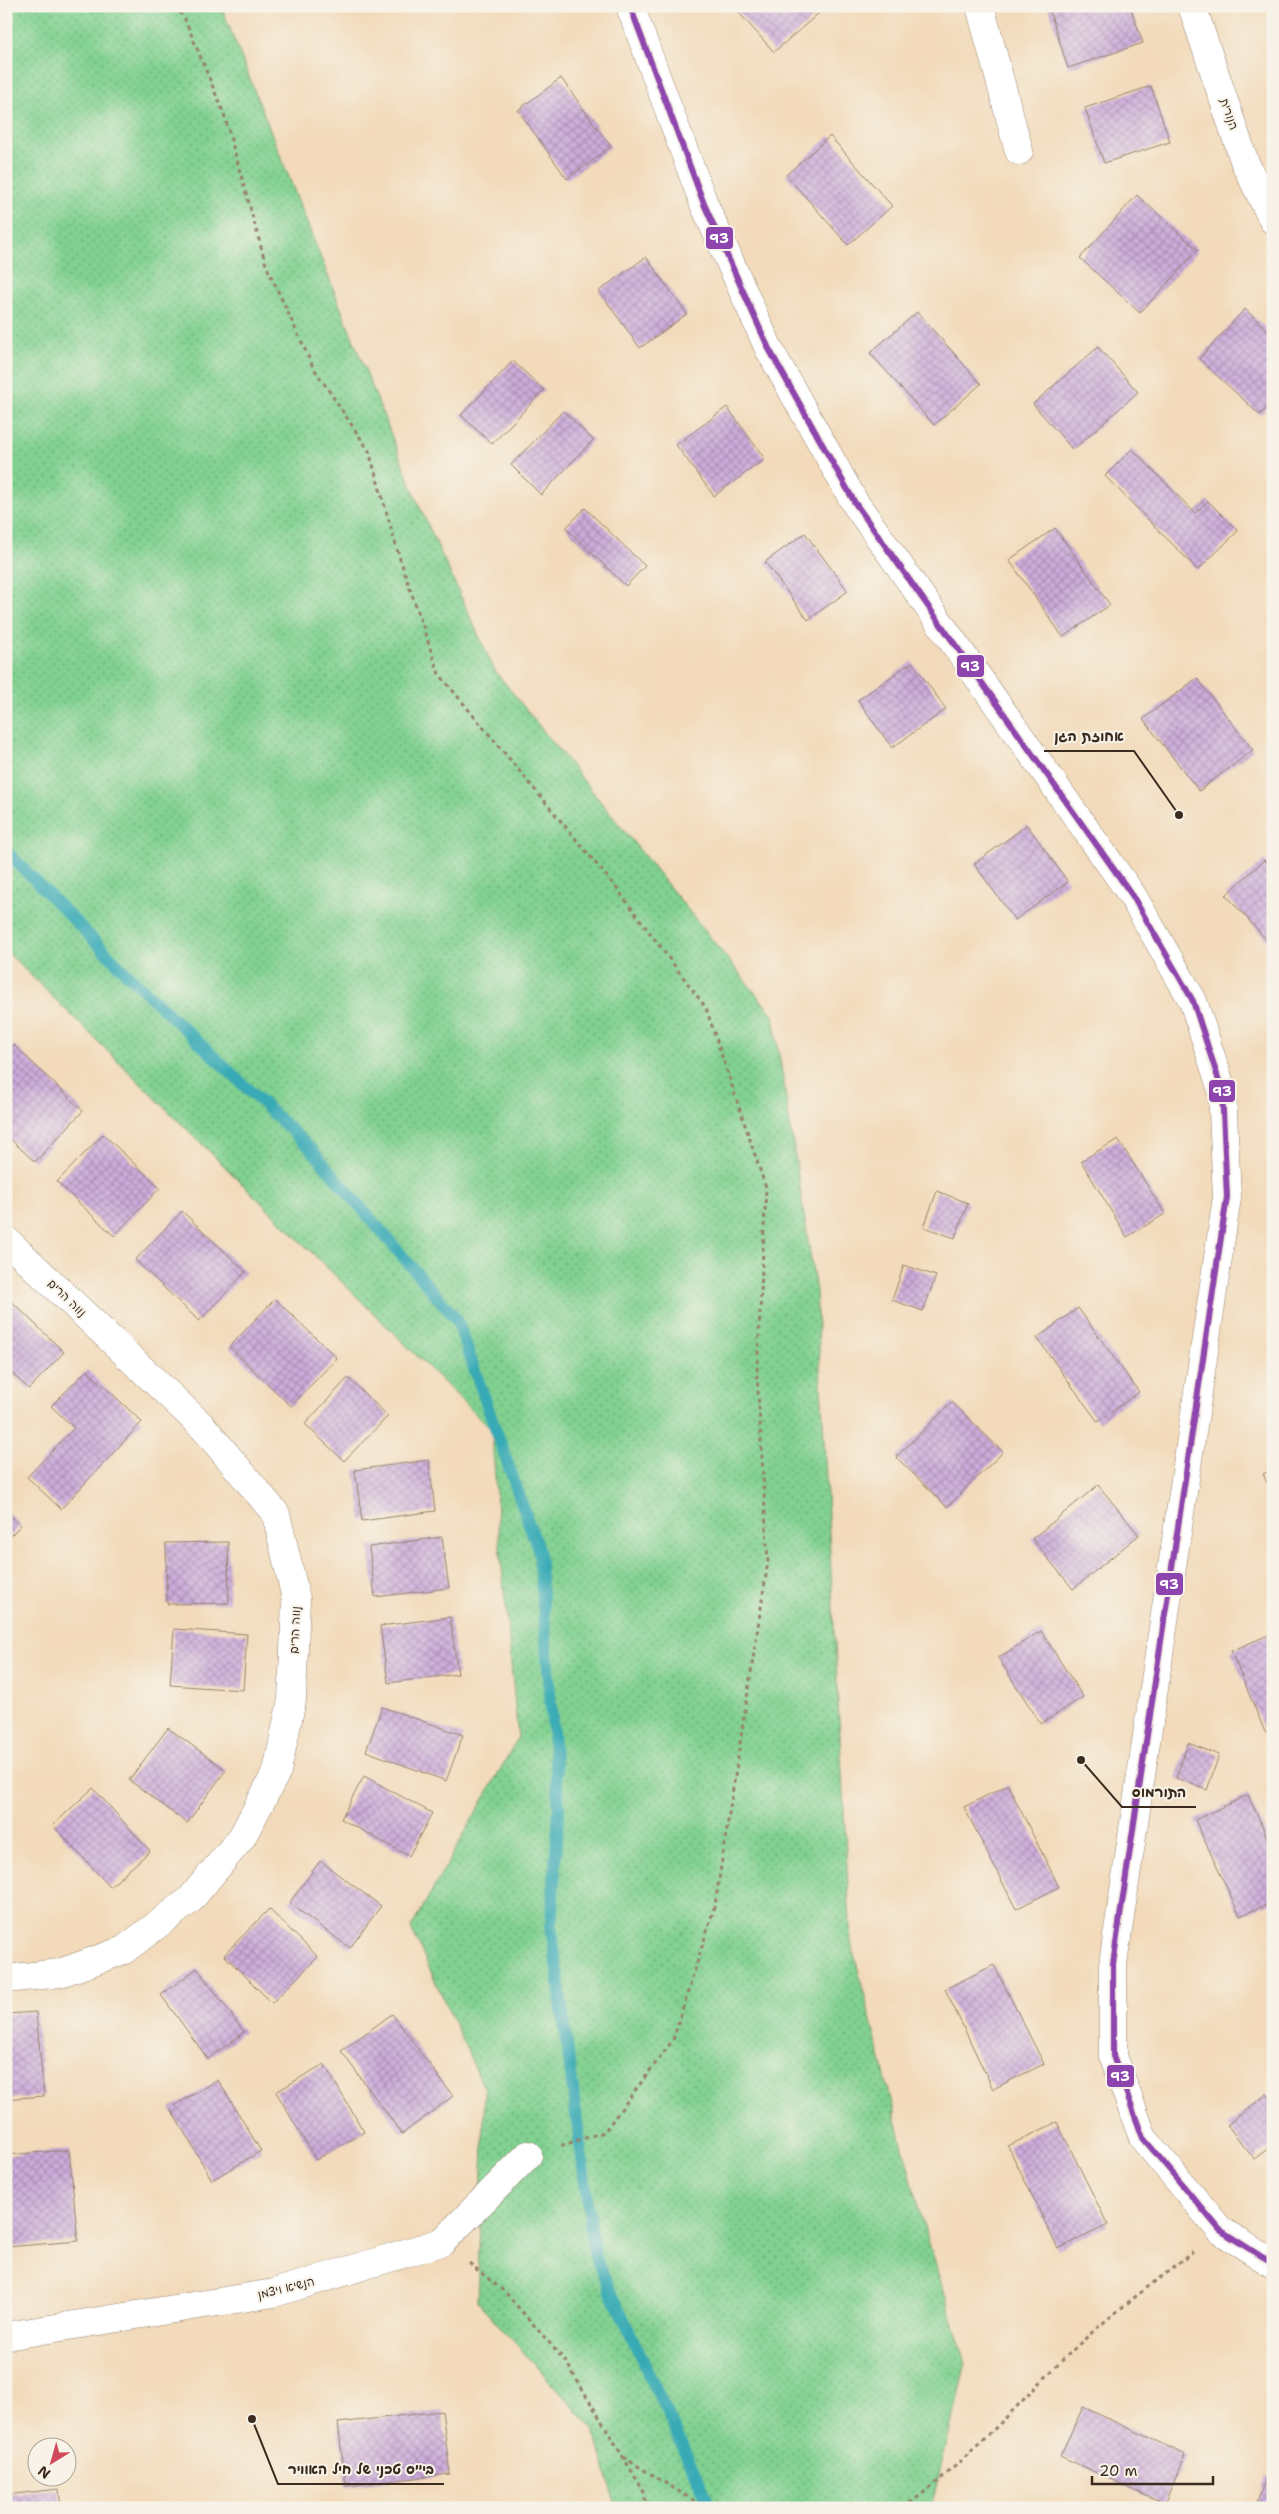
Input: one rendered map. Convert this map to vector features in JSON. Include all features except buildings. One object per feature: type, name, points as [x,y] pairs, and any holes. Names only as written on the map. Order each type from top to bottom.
[{"type":"street","points":[[630,6],[704,204],[769,348],[855,503],[1132,895],[1192,1001],[1222,1090],[1227,1197],[1113,1964],[1113,2056],[1143,2138],[1220,2230],[1273,2264]]},
{"type":"street","points":[[980,6],[1019,151]]},
{"type":"street","name":"הנורית","points":[[1192,6],[1245,163],[1273,220]]},
{"type":"street","name":"נווה הרים","points":[[6,1240],[203,1427],[276,1514],[296,1599],[292,1700],[277,1771],[242,1837],[190,1900],[124,1950],[60,1973],[6,1979]]},
{"type":"street","name":"הנשיא ויצמן","points":[[6,2336],[274,2293],[442,2242],[528,2156]]},
{"type":"path","points":[[174,6],[184,17],[224,114],[266,265],[313,367],[369,451],[399,556],[439,674],[618,890],[706,1008],[766,1188],[757,1374],[768,1562],[715,1905],[673,2040],[668,2048],[604,2132],[528,2156]]},
{"type":"path","points":[[904,2508],[994,2430],[1076,2346],[1220,2230]]},
{"type":"path","points":[[442,2242],[505,2292],[566,2362],[622,2457],[644,2490],[647,2508]]},
{"type":"path","points":[[622,2457],[706,2508]]},
{"type":"green space","points":[[6,6],[221,6],[419,505],[495,671],[773,1015],[816,1291],[851,1942],[920,2214],[966,2363],[931,2508],[616,2508],[594,2430],[477,2301],[485,2090],[411,1928],[518,1738],[498,1525],[492,1430],[6,951]]},
{"type":"waterway","points":[[6,851],[130,977],[311,1149],[457,1320],[539,1552],[559,1810],[551,1925],[595,2257],[711,2508]]},
{"type":"transit line","name":"93","points":[[630,6],[704,204],[769,349],[855,503],[1132,895],[1193,1001],[1222,1090],[1227,1197],[1113,1964],[1113,2056],[1143,2138],[1220,2230],[1273,2264]]},
{"type":"place","name":"אחוזת הגן","points":[[1179,815]]},
{"type":"place","name":"התורמוס","points":[[1081,1760]]},
{"type":"place","name":"בי\"ס טכני של חיל האוויר","points":[[252,2419]]}]
